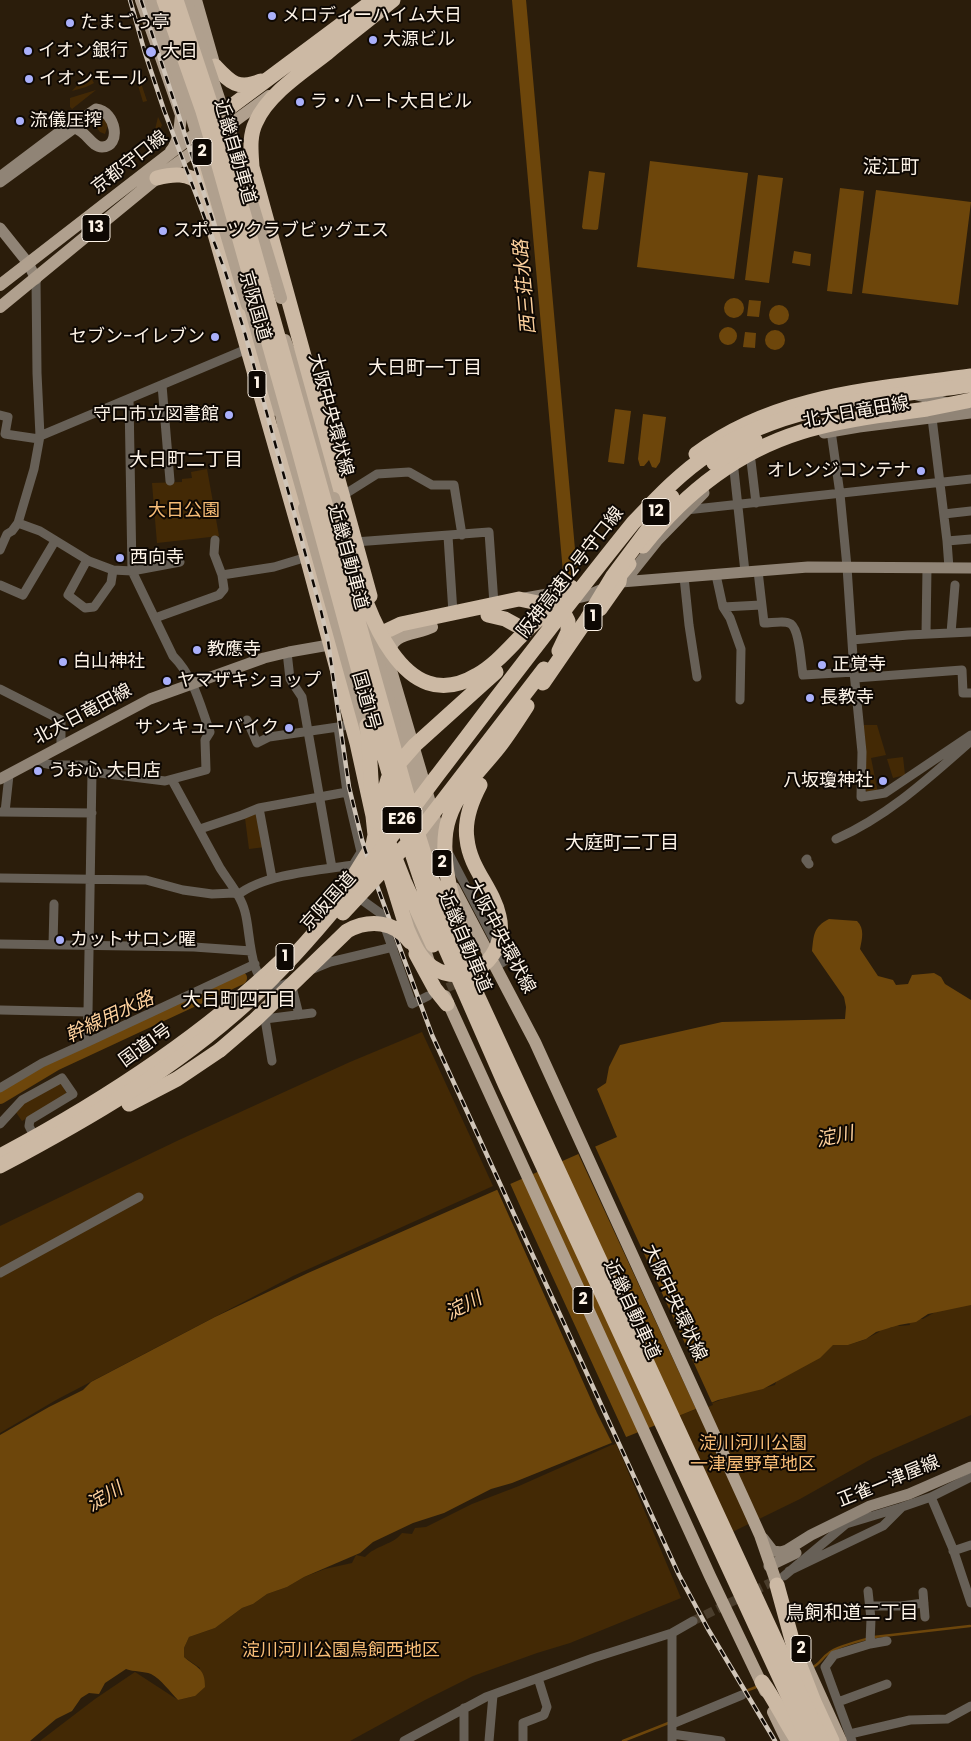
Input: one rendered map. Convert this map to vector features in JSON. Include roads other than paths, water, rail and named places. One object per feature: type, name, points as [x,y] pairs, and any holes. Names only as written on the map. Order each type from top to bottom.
[{"type":"highway","name":"近畿自動車道","points":[[164,0],[203,111],[360,676],[429,910],[505,1084],[809,1741]]},
{"type":"highway","name":"近畿自動車道","points":[[176,0],[225,148],[432,881],[459,955],[549,1150],[827,1737]]},
{"type":"highway","points":[[252,167],[240,142],[211,131],[276,73],[374,0]]},
{"type":"highway","name":"京阪国道","points":[[380,634],[355,542],[338,497],[307,381],[252,167],[251,138],[257,120],[268,104],[301,72],[393,0]]},
{"type":"highway","points":[[216,66],[228,79],[239,85],[253,84],[276,73]]},
{"type":"highway","name":"京阪国道","points":[[0,1166],[92,1116],[148,1080],[188,1051],[233,1014],[274,976],[421,829],[561,647],[568,632],[568,621],[558,610],[543,604],[519,599],[491,610],[432,626],[380,634],[329,645],[307,557],[294,491],[269,405],[247,349],[201,186],[211,131]]},
{"type":"highway","points":[[154,174],[180,175],[196,180],[201,186]]},
{"type":"highway","points":[[594,568],[620,529],[646,500],[685,463],[718,440],[754,421],[790,407],[828,397],[971,376]]},
{"type":"highway","name":"阪神高速12号守口線","points":[[440,781],[633,523],[656,499],[708,455],[746,434],[773,422],[811,410],[849,402],[971,384]]},
{"type":"highway","name":"阪神高速12号守口線","points":[[440,781],[628,544],[672,496],[699,474],[727,455],[755,440],[795,424],[851,411],[971,395]]},
{"type":"highway","points":[[619,582],[620,575],[650,538],[688,497],[732,463],[757,449],[789,436],[833,424],[971,400]]},
{"type":"highway","points":[[305,429],[377,628],[393,656],[406,670],[416,677],[431,683],[451,685],[477,675],[499,658],[562,598]]},
{"type":"highway","points":[[505,1084],[468,1016],[428,935],[404,880],[384,827],[382,803],[388,779],[400,762],[524,645],[608,540],[652,495],[678,472],[708,455]]},
{"type":"highway","points":[[549,1150],[540,1119],[473,963],[459,922],[445,862],[445,835],[451,812],[467,786],[499,746],[587,619],[613,576],[672,496]]},
{"type":"highway","name":"1","points":[[561,647],[599,609],[619,582]]},
{"type":"highway","points":[[371,598],[378,613],[384,620],[401,624]]},
{"type":"highway","name":"京阪国道","points":[[380,634],[401,624],[453,613],[543,604]]},
{"type":"highway","name":"1","points":[[341,909],[429,772],[519,653],[522,647],[522,634],[516,625],[491,610]]},
{"type":"highway","name":"国道1号","points":[[0,1154],[29,1141],[93,1104],[143,1072],[200,1030],[258,971],[295,947],[334,904],[368,855],[375,835],[373,816],[357,743],[345,725],[329,645]]},
{"type":"highway","points":[[360,676],[361,697],[369,736],[371,792],[377,831],[412,940],[422,958],[432,967],[445,973],[465,974],[482,966],[492,956],[500,938],[499,915],[470,856],[466,829],[470,805],[499,746]]},
{"type":"highway","points":[[357,743],[397,873],[415,922]]},
{"type":"highway","name":"12","points":[[409,822],[440,781]]},
{"type":"highway","name":"1","points":[[341,909],[409,822]]},
{"type":"highway","name":"京阪国道","points":[[0,1177],[88,1129],[129,1104],[194,1059],[254,1008],[306,956],[341,909]]},
{"type":"highway","name":"1","points":[[129,1104],[177,1079],[220,1050],[255,1020],[347,931],[365,924],[381,924],[401,932],[416,942],[435,989],[447,1004]]},
{"type":"highway","points":[[783,1578],[797,1658],[827,1737]]},
{"type":"highway","points":[[762,1682],[774,1698],[798,1741]]},
{"type":"main road","points":[[141,0],[185,126],[211,131]]},
{"type":"main road","name":"2","points":[[153,0],[191,114],[247,306],[269,405]]},
{"type":"main road","points":[[159,0],[201,124],[231,150],[283,335],[307,396]]},
{"type":"main road","points":[[170,0],[211,131]]},
{"type":"main road","name":"2","points":[[186,0],[236,149],[281,298],[294,330]]},
{"type":"main road","points":[[196,0],[216,66],[220,97],[211,131],[211,156],[274,377],[285,450],[294,491],[304,508],[374,763],[415,922],[416,942]]},
{"type":"main road","name":"京都守口線","points":[[0,285],[211,131],[301,72]]},
{"type":"main road","points":[[0,177],[64,129],[96,109],[102,109],[114,126],[112,141],[102,147],[95,145],[81,130],[74,128],[0,182]]},
{"type":"main road","points":[[154,174],[174,148],[181,115]]},
{"type":"main road","name":"京都守口線","points":[[0,307],[36,279],[154,174]]},
{"type":"main road","points":[[0,228],[28,263],[36,279]]},
{"type":"main road","name":"大阪中央環状線","points":[[294,330],[307,381],[307,396],[338,497],[395,724],[432,842],[464,909],[543,1060],[769,1557],[783,1578],[804,1659],[848,1739]]},
{"type":"main road","name":"北大日竜田線","points":[[582,592],[594,568],[654,494],[703,454],[738,432],[771,417],[808,405],[875,392],[908,393],[947,403],[971,405]]},
{"type":"main road","points":[[269,405],[285,450]]},
{"type":"main road","name":"北大日竜田線","points":[[619,582],[629,576],[657,541],[686,510],[734,470],[751,461],[802,439],[831,431],[971,413]]},
{"type":"main road","points":[[543,604],[619,582],[808,567],[971,568]]},
{"type":"main road","points":[[519,599],[582,592]]},
{"type":"main road","points":[[393,680],[390,651],[392,643],[398,638],[424,631],[432,626]]},
{"type":"main road","points":[[380,634],[440,839],[464,909]]},
{"type":"main road","points":[[356,639],[423,868],[425,896],[416,942]]},
{"type":"main road","name":"北大日竜田線","points":[[4,777],[136,706],[264,658],[329,645]]},
{"type":"main road","name":"2","points":[[447,1004],[710,1576],[762,1682],[787,1741]]},
{"type":"main road","name":"正雀一津屋線","points":[[769,1557],[801,1550],[821,1530],[870,1506],[909,1494],[971,1467]]},
{"type":"street","points":[[0,550],[3,534],[12,531],[18,523],[34,469],[40,437],[36,279]]},
{"type":"street","points":[[0,416],[8,417],[5,434],[40,437],[247,349]]},
{"type":"street","points":[[162,385],[170,481]]},
{"type":"street","points":[[92,772],[166,781],[206,770],[205,740],[210,732],[184,667],[173,656],[132,571],[129,399]]},
{"type":"street","points":[[932,418],[949,568]]},
{"type":"street","points":[[831,431],[840,494],[847,567],[862,752],[861,797],[885,793],[971,735]]},
{"type":"street","points":[[751,461],[756,503]]},
{"type":"street","points":[[734,470],[744,572]]},
{"type":"street","points":[[338,497],[377,474],[409,472],[432,485],[454,485],[462,534]]},
{"type":"street","points":[[686,510],[971,479]]},
{"type":"street","points":[[944,514],[971,511]]},
{"type":"street","points":[[18,523],[40,532],[87,560],[113,570],[132,571],[180,562]]},
{"type":"street","points":[[355,542],[489,532],[491,610]]},
{"type":"street","points":[[448,536],[453,613]]},
{"type":"street","points":[[947,542],[971,538]]},
{"type":"street","points":[[156,618],[193,603],[220,595],[224,589],[222,575],[215,558],[215,540]]},
{"type":"street","points":[[0,585],[23,595],[55,541]]},
{"type":"street","points":[[222,575],[274,567],[307,557]]},
{"type":"street","points":[[87,560],[68,595],[85,608],[94,607],[111,582],[113,570]]},
{"type":"street","points":[[926,634],[927,568]]},
{"type":"street","points":[[758,571],[764,623],[785,622],[794,628],[799,646],[803,675],[855,675],[962,670],[963,693],[971,693]]},
{"type":"street","points":[[716,575],[723,607],[730,618],[741,650],[740,700]]},
{"type":"street","points":[[684,577],[697,677]]},
{"type":"street","points":[[951,633],[955,585]]},
{"type":"street","points":[[723,607],[761,605]]},
{"type":"street","points":[[852,640],[971,632]]},
{"type":"street","points":[[287,652],[290,679],[302,697],[332,868]]},
{"type":"street","points":[[0,689],[61,720],[61,746]]},
{"type":"street","points":[[238,895],[244,890],[272,878],[353,865],[361,852],[347,792],[345,725],[269,737],[257,743],[247,720]]},
{"type":"street","points":[[836,839],[881,814],[912,793],[971,741]]},
{"type":"street","points":[[34,761],[52,765],[87,765],[92,772],[90,946],[86,1043]]},
{"type":"street","points":[[4,777],[2,812],[92,813]]},
{"type":"street","points":[[172,780],[219,866],[238,895],[245,911],[251,951],[258,971],[273,989]]},
{"type":"street","points":[[200,829],[259,808],[347,792]]},
{"type":"street","points":[[259,808],[272,878]]},
{"type":"street","points":[[440,839],[503,963]]},
{"type":"street","points":[[0,878],[146,880],[182,890],[212,894],[234,893],[238,895]]},
{"type":"street","points":[[345,887],[380,913],[412,1004],[428,996]]},
{"type":"street","points":[[53,945],[54,904]]},
{"type":"street","points":[[0,944],[194,947],[251,951]]},
{"type":"street","points":[[272,1061],[266,1008],[273,989],[291,982],[324,964],[393,947]]},
{"type":"street","points":[[0,1088],[42,1063],[86,1043],[258,971]]},
{"type":"street","points":[[291,982],[299,1015]]},
{"type":"street","points":[[0,1010],[88,1012]]},
{"type":"street","points":[[266,1019],[312,1012]]},
{"type":"street","points":[[0,1124],[22,1100],[62,1078],[73,1094],[30,1120],[29,1141]]},
{"type":"street","points":[[0,1273],[139,1197]]},
{"type":"street","points":[[783,1578],[846,1524],[902,1507],[971,1477]]},
{"type":"street","points":[[931,1496],[971,1600]]},
{"type":"street","points":[[783,1578],[883,1526],[902,1507]]},
{"type":"street","points":[[953,1551],[971,1545]]},
{"type":"street","points":[[868,1591],[871,1619],[870,1644]]},
{"type":"street","points":[[923,1592],[924,1617]]},
{"type":"street","points":[[870,1606],[924,1604]]},
{"type":"street","points":[[404,1741],[492,1695],[672,1633],[692,1621]]},
{"type":"street","points":[[672,1633],[672,1733]]},
{"type":"street","points":[[887,1641],[834,1654],[825,1667],[838,1702],[848,1739],[910,1720],[947,1719],[971,1706]]},
{"type":"street","points":[[524,1741],[523,1723],[544,1715],[547,1707],[538,1678]]},
{"type":"street","points":[[838,1702],[887,1684]]},
{"type":"street","points":[[489,1741],[492,1695]]},
{"type":"street","points":[[672,1733],[742,1695]]},
{"type":"street","points":[[464,1708],[464,1741]]},
{"type":"street","points":[[672,1733],[721,1741]]},
{"type":"water","points":[[650,161],[748,173],[734,279],[637,267]]},
{"type":"water","points":[[589,171],[605,173],[598,229],[596,230],[583,229],[582,227]]},
{"type":"water","points":[[758,175],[783,178],[769,283],[745,280]]},
{"type":"water","points":[[840,188],[864,191],[852,294],[827,291]]},
{"type":"water","points":[[876,190],[971,202],[958,305],[862,293]]},
{"type":"water","points":[[794,251],[811,254],[810,266],[792,263]]},
{"type":"water","points":[[734,298],[741,301],[744,308],[741,315],[734,318],[727,315],[724,308],[727,301]]},
{"type":"water","points":[[749,300],[761,301],[759,317],[747,316]]},
{"type":"water","points":[[779,305],[786,308],[789,315],[786,322],[779,325],[772,322],[769,315],[772,308]]},
{"type":"water","points":[[724,327],[732,327],[737,332],[735,343],[724,345],[719,340],[719,332]]},
{"type":"water","points":[[775,330],[782,333],[785,340],[782,347],[775,350],[768,347],[765,340],[768,333]]},
{"type":"water","points":[[745,332],[756,333],[755,348],[743,347]]},
{"type":"water","points":[[615,409],[631,411],[624,464],[608,462]]},
{"type":"water","points":[[643,414],[666,417],[660,462],[656,468],[652,467],[649,460],[644,466],[640,466],[638,459]]},
{"type":"water","name":"淀川","points":[[829,919],[857,921],[860,924],[862,938],[860,949],[878,976],[893,980],[896,985],[908,984],[912,975],[934,973],[941,977],[945,984],[971,1000],[971,1305],[928,1314],[916,1322],[876,1332],[866,1339],[848,1345],[833,1345],[820,1358],[763,1389],[718,1400],[512,1483],[491,1489],[444,1513],[413,1523],[373,1542],[360,1553],[304,1577],[287,1587],[267,1594],[253,1604],[242,1608],[215,1628],[189,1637],[184,1648],[184,1657],[202,1672],[205,1681],[205,1687],[195,1696],[178,1700],[155,1676],[145,1672],[126,1669],[105,1683],[99,1694],[89,1693],[81,1698],[72,1711],[56,1719],[30,1741],[0,1741],[0,1435],[83,1390],[91,1382],[215,1317],[308,1273],[617,1137],[597,1089],[606,1083],[609,1067],[620,1045],[722,1022],[845,1019],[846,1007],[844,997],[812,951],[817,928]]},
{"type":"waterway","name":"西三荘水路","points":[[519,0],[570,572]]},
{"type":"waterway","name":"幹線用水路","points":[[0,1097],[55,1064],[240,978]]},
{"type":"waterway","points":[[811,1668],[833,1650],[874,1637],[970,1626]]},
{"type":"waterway","points":[[743,1692],[759,1686]]},
{"type":"waterway","points":[[623,1741],[671,1722]]},
{"type":"tunnel","points":[[435,993],[465,980]]},
{"type":"tunnel","points":[[693,1621],[780,1578]]},
{"type":"railway","points":[[130,0],[164,110],[225,271],[244,330],[328,641],[349,787],[362,840],[432,1035],[679,1575],[708,1629],[775,1741]]},
{"type":"railway","points":[[141,0],[216,230]]},
{"type":"place","name":"メロディーハイム大日","points":[[272,16]]},
{"type":"place","name":"たまごっ亭","points":[[70,23]]},
{"type":"place","name":"大源ビル","points":[[373,40]]},
{"type":"place","name":"イオン銀行","points":[[28,51]]},
{"type":"place","name":"大日","points":[[151,52]]},
{"type":"place","name":"イオンモール","points":[[29,79]]},
{"type":"place","name":"ラ・ハート大日ビル","points":[[300,102]]},
{"type":"place","name":"流儀圧搾","points":[[20,121]]},
{"type":"place","name":"スポーツクラブビッグエス","points":[[163,231]]},
{"type":"place","name":"セブン-イレブン","points":[[215,337]]},
{"type":"place","name":"守口市立図書館","points":[[229,415]]},
{"type":"place","name":"オレンジコンテナ","points":[[921,471]]},
{"type":"place","name":"西向寺","points":[[120,558]]},
{"type":"place","name":"教應寺","points":[[197,650]]},
{"type":"place","name":"白山神社","points":[[63,662]]},
{"type":"place","name":"正覚寺","points":[[822,665]]},
{"type":"place","name":"ヤマザキショップ","points":[[167,681]]},
{"type":"place","name":"長教寺","points":[[810,698]]},
{"type":"place","name":"サンキューバイク","points":[[289,728]]},
{"type":"place","name":"うお心 大日店","points":[[38,771]]},
{"type":"place","name":"八坂瓊神社","points":[[883,781]]},
{"type":"place","name":"カットサロン曜","points":[[60,940]]},
{"type":"district","name":"淀江町","points":[[891,168]]},
{"type":"district","name":"大日町一丁目","points":[[425,369]]},
{"type":"district","name":"大日町二丁目","points":[[186,461]]},
{"type":"district","name":"大庭町二丁目","points":[[622,844]]},
{"type":"district","name":"大日町四丁目","points":[[239,1001]]},
{"type":"district","name":"鳥飼和道二丁目","points":[[852,1614]]},
{"type":"park label","name":"大日公園","points":[[184,511]]},
{"type":"park label","name":"淀川河川公園 一津屋野草地区","points":[[753,1454]]},
{"type":"park label","name":"淀川河川公園鳥飼西地区","points":[[341,1651]]}]
